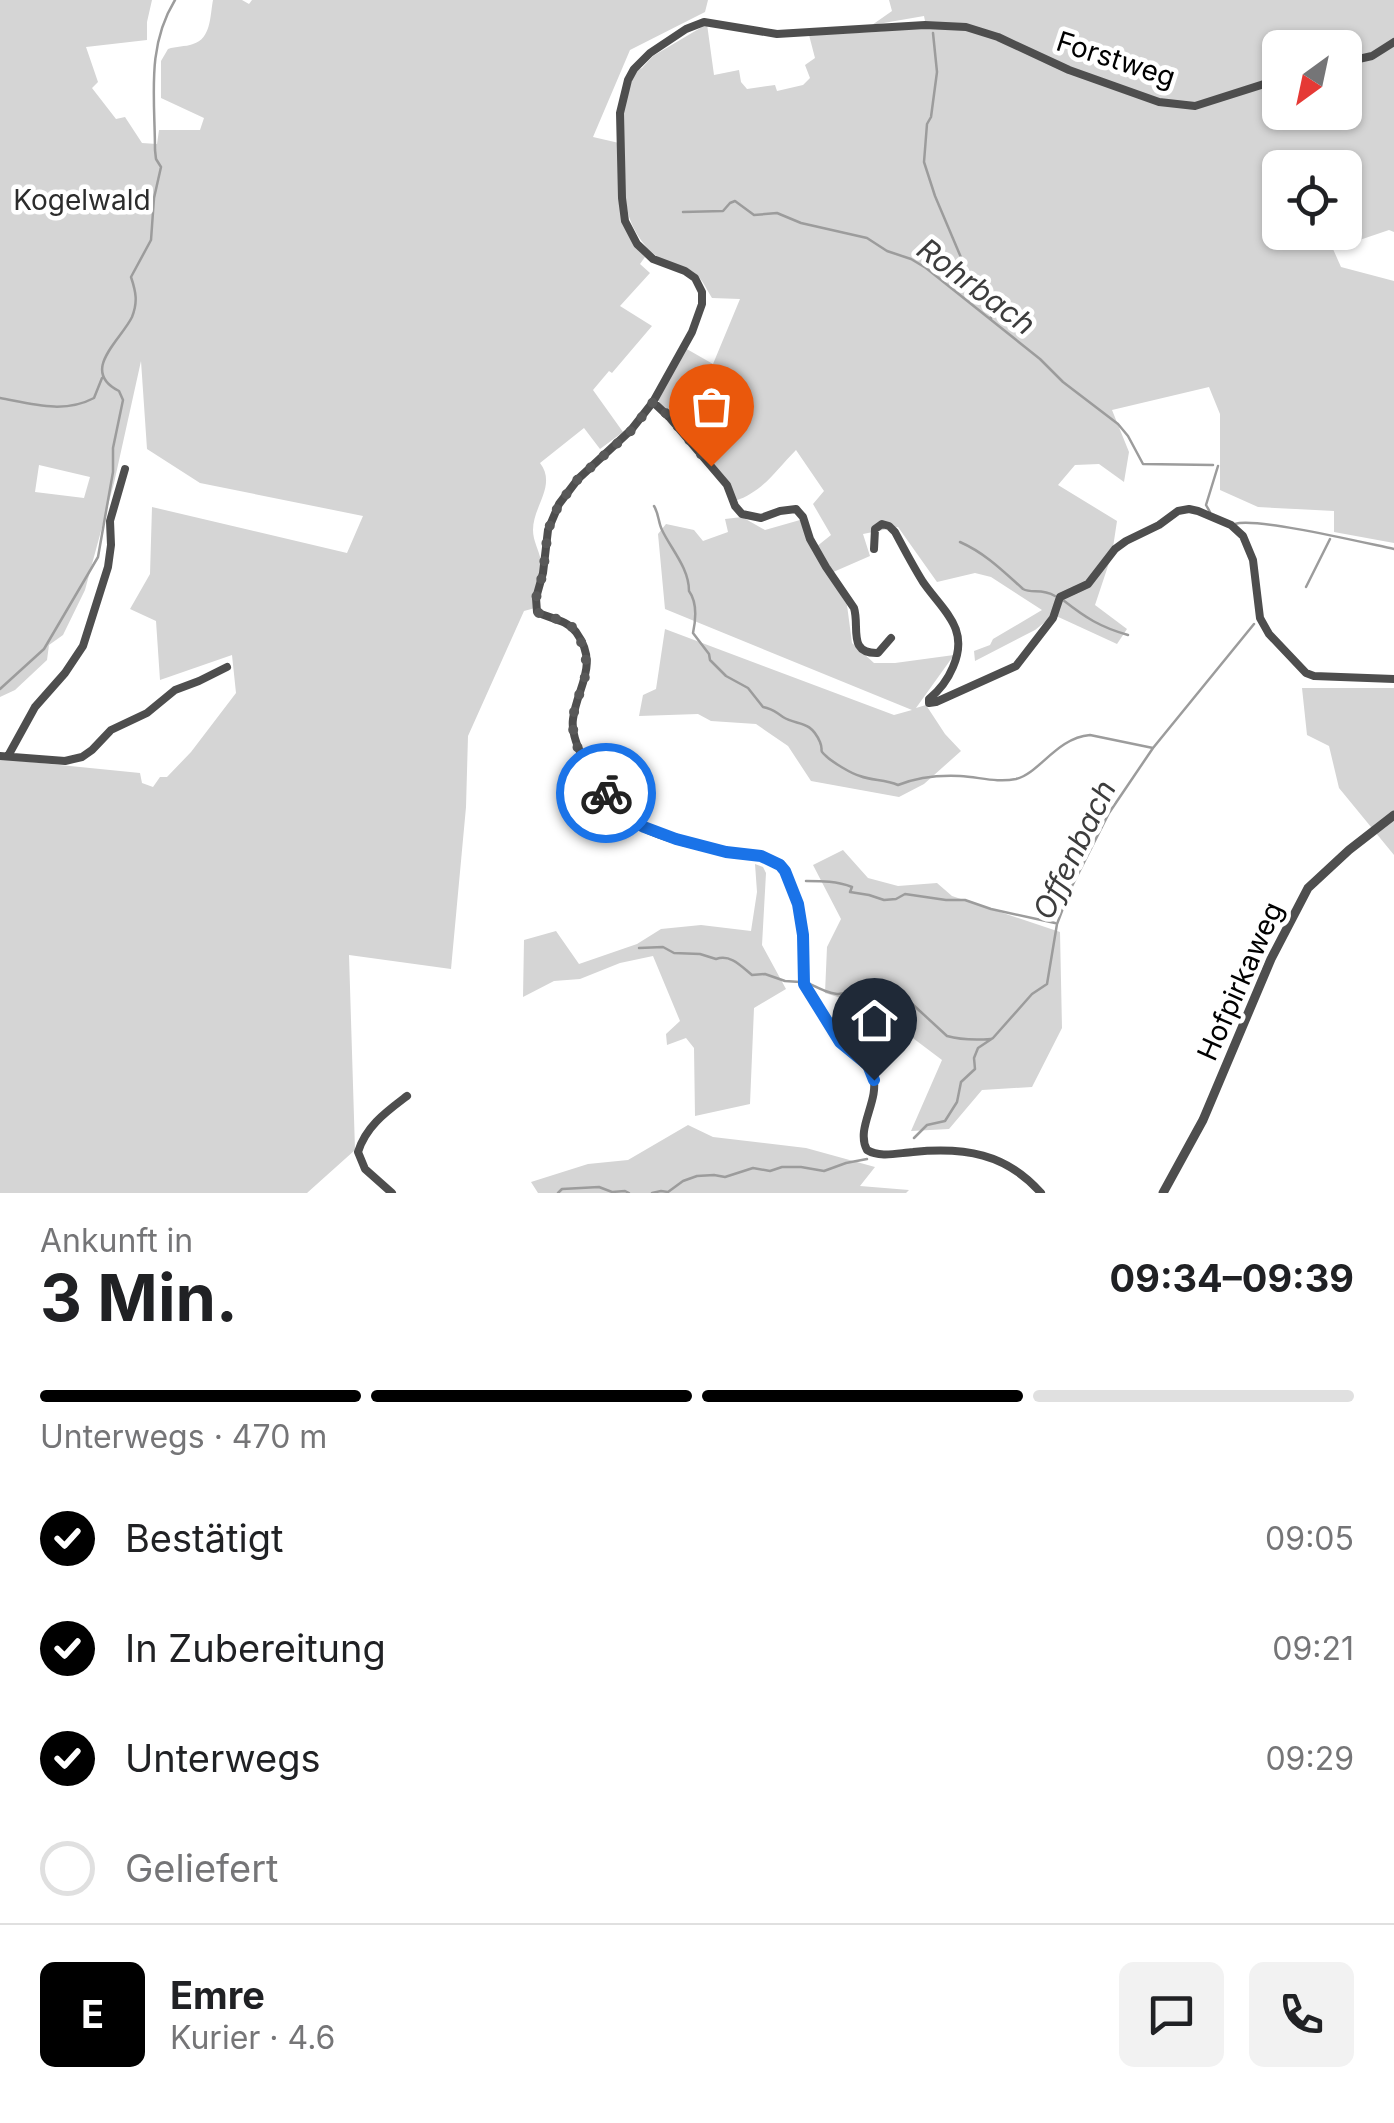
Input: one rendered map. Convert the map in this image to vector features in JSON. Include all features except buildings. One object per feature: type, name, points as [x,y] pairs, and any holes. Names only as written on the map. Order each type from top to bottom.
[{"type":"street","name":"Forstweg","points":[[653,402],[692,332],[703,296],[691,274],[653,259],[637,244],[625,221],[620,113],[634,69],[677,34],[704,22],[776,34],[925,25],[966,28],[1159,102],[1195,106],[1262,85]]},
{"type":"street","points":[[1362,58],[1394,42]]},
{"type":"street","points":[[891,638],[878,653],[862,649],[856,636],[854,608],[810,539],[800,512],[780,511],[761,518],[742,514],[727,485],[653,402],[632,430],[578,479],[559,504],[548,530],[537,612],[572,628],[585,653],[588,665],[572,724],[588,768],[626,814],[644,827],[726,852],[761,856],[775,861],[785,871],[801,921],[804,984],[840,1042],[872,1071],[875,1088],[863,1138],[868,1150],[880,1154],[973,1153],[1016,1168],[1041,1193]]},
{"type":"street","points":[[126,469],[110,522],[108,567],[83,646],[35,707],[4,756],[65,761],[82,756],[112,730],[147,713],[175,690],[227,667]]},
{"type":"street","points":[[874,549],[875,529],[882,524],[889,526],[956,627],[960,642],[956,662],[946,681],[929,699],[931,704],[1016,666],[1054,618],[1060,596],[1088,584],[1120,545],[1184,509],[1216,518],[1243,536],[1252,560],[1260,618],[1269,634],[1306,673],[1394,679]]},
{"type":"street","name":"Hofpirkaweg","points":[[1162,1193],[1203,1120],[1263,977],[1308,888],[1394,814]]},
{"type":"street","points":[[392,1193],[365,1169],[358,1152],[367,1132],[407,1096]]},
{"type":"green space","name":"Kogelwald","points":[[0,0],[152,0],[147,40],[86,47],[98,82],[92,88],[116,119],[125,117],[142,143],[157,144],[159,130],[200,130],[204,118],[161,98],[161,61],[168,49],[193,44],[203,37],[213,0],[242,0],[249,4],[252,0],[708,0],[705,12],[630,50],[593,137],[619,143],[622,218],[645,257],[640,264],[650,273],[620,306],[652,326],[593,390],[623,432],[600,449],[584,428],[540,463],[546,479],[533,530],[541,566],[535,608],[524,611],[468,736],[466,807],[451,969],[349,955],[355,1150],[307,1193],[0,1193],[0,759],[140,773],[142,783],[153,787],[191,752],[236,693],[232,655],[160,680],[156,621],[130,609],[150,574],[152,507],[347,553],[363,516],[200,483],[147,449],[141,361],[85,590],[63,635],[49,645],[47,660],[15,690],[0,697]],"holes":[[[39,465],[90,477],[84,498],[35,492]]]},
{"type":"green space","points":[[889,0],[1394,0],[1394,232],[1389,230],[1362,239],[1362,150],[1262,150],[1262,250],[1333,250],[1341,267],[1394,281],[1394,543],[1334,532],[1334,511],[1258,507],[1220,490],[1220,414],[1209,387],[1112,410],[1129,452],[1124,482],[1099,464],[1075,465],[1058,485],[1117,521],[1112,554],[1095,605],[1127,629],[1117,644],[1054,615],[1035,630],[975,661],[974,651],[990,645],[993,639],[1042,610],[991,577],[975,573],[937,582],[898,527],[863,534],[870,556],[831,573],[816,547],[831,535],[813,504],[824,491],[796,450],[761,486],[735,501],[657,399],[685,348],[713,364],[740,299],[712,298],[695,273],[657,256],[635,230],[624,206],[624,96],[637,70],[653,56],[707,24],[714,75],[739,70],[747,89],[775,85],[777,91],[803,85],[810,78],[805,65],[815,58],[809,35],[926,26],[924,16],[872,25],[892,11]]},
{"type":"green space","points":[[742,517],[765,530],[800,520],[812,550],[847,605],[852,643],[874,663],[954,655],[916,708],[926,705],[961,751],[924,784],[899,797],[811,781],[788,746],[756,724],[711,721],[698,714],[639,716],[643,695],[656,689],[665,629],[894,715],[912,710],[665,609],[658,534],[666,524],[694,530],[703,541],[728,532],[725,519]]},
{"type":"green space","points":[[1302,688],[1394,688],[1394,855],[1339,788],[1329,746],[1307,735]]},
{"type":"green space","points":[[843,850],[868,878],[898,886],[937,883],[952,896],[1060,932],[1062,1028],[1032,1087],[982,1090],[949,1129],[911,1131],[942,1060],[873,1008],[825,993],[827,947],[841,919],[813,865]]},
{"type":"green space","points":[[755,864],[766,873],[762,945],[786,989],[754,1008],[750,1104],[695,1116],[694,1048],[686,1038],[667,1045],[666,1034],[680,1021],[653,956],[620,963],[580,979],[554,981],[523,997],[524,940],[556,931],[579,964],[637,944],[661,929],[701,925],[751,931],[757,892]]},
{"type":"green space","points":[[688,1125],[713,1137],[806,1148],[875,1167],[860,1186],[909,1190],[538,1193],[531,1182],[588,1164],[628,1160]]},
{"type":"waterway","points":[[0,689],[44,649],[98,557],[123,400],[108,383],[103,365],[132,317],[136,297],[131,277],[151,240],[161,167],[155,150],[156,54],[175,0]]},
{"type":"waterway","points":[[933,33],[937,72],[924,162],[968,274],[991,310],[991,319]]},
{"type":"waterway","name":"Rohrbach","points":[[683,212],[723,211],[735,201],[754,215],[777,213],[801,223],[867,238],[887,251],[911,259],[1118,424],[1143,464],[1213,465]]},
{"type":"waterway","points":[[0,398],[71,406],[94,398],[102,378]]},
{"type":"waterway","name":"Rohrbach","points":[[1210,512],[1206,505],[1218,466]]},
{"type":"waterway","points":[[654,506],[686,574],[695,605],[693,633],[710,660],[726,676],[748,688],[763,707],[812,730],[824,754],[852,773],[898,785],[944,776],[1009,780],[1025,776],[1067,742],[1090,735],[1153,748]]},
{"type":"waterway","name":"Rohrbach","points":[[1235,524],[1287,527],[1394,549]]},
{"type":"waterway","name":"Offenbach","points":[[1306,587],[1330,539]]},
{"type":"waterway","points":[[960,542],[986,557],[1023,589],[1055,596]]},
{"type":"waterway","points":[[1063,600],[1094,621],[1128,635]]},
{"type":"waterway","name":"Offenbach","points":[[914,1138],[927,1125],[945,1121],[957,1102],[961,1082],[975,1069],[978,1048],[1047,984],[1057,924],[1109,813],[1153,748],[1254,624]]},
{"type":"waterway","points":[[806,881],[841,884],[852,887],[850,892],[884,900],[905,894],[965,900],[1055,923]]},
{"type":"waterway","points":[[639,948],[663,947],[674,953],[726,958],[752,975],[800,982]]},
{"type":"waterway","points":[[808,983],[837,994],[866,986],[887,998],[909,1001],[947,1036],[991,1039]]},
{"type":"waterway","name":"Offenbach","points":[[652,1193],[668,1192],[697,1176],[725,1177],[753,1168],[770,1171],[801,1167],[824,1171],[867,1159]]},
{"type":"waterway","name":"Offenbach","points":[[558,1193],[562,1189],[599,1187],[629,1193]]},
{"type":"way so far","points":[[606,793],[588,768],[572,724],[588,665],[582,643],[566,623],[537,612],[548,530],[559,504],[578,479],[632,430],[653,402],[711,466]]},
{"type":"route","points":[[606,793],[632,821],[644,827],[726,852],[761,856],[780,865],[798,904],[806,990],[840,1042],[868,1065],[874,1080]]}]
